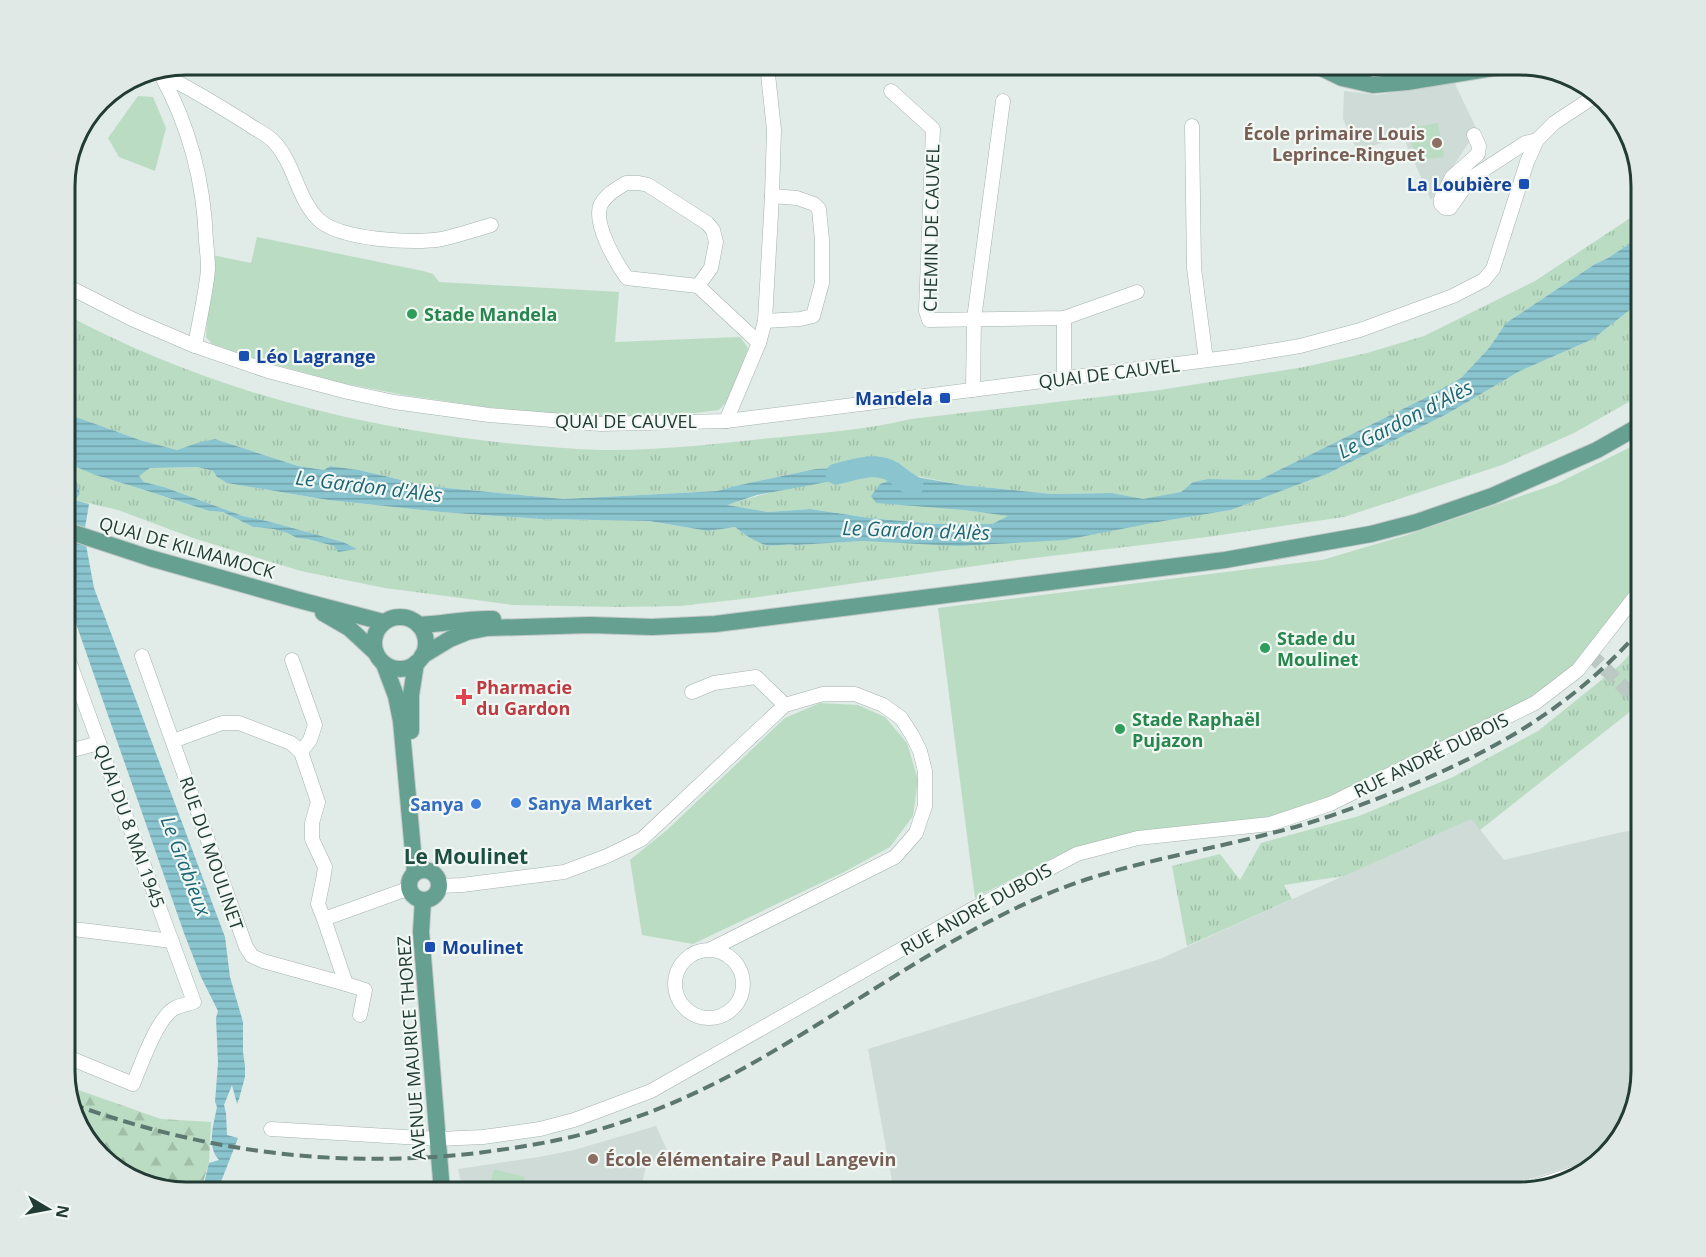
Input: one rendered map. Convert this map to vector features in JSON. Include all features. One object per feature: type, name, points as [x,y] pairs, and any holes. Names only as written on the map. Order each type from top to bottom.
[{"type":"main road","points":[[1336,75],[1373,85],[1444,75]]},
{"type":"main road","points":[[380,658],[392,668],[409,668],[450,639],[467,632],[487,628],[590,625],[652,627],[715,624],[1225,560],[1306,546],[1371,534],[1417,522],[1492,496],[1597,450],[1631,431]]},
{"type":"main road","name":"QUAI DE KILMAMOCK","points":[[75,533],[299,600],[383,622]]},
{"type":"main road","name":"QUAI DE KILMAMOCK","points":[[299,600],[349,628],[380,658]]},
{"type":"main road","points":[[417,877],[409,825],[401,721],[396,696],[374,645],[374,636],[383,622],[401,616],[418,624],[426,640],[411,695],[410,719],[419,827],[417,877],[415,896],[423,900],[436,895],[440,886],[437,877],[430,870],[417,877]]},
{"type":"main road","points":[[418,624],[445,624],[467,619],[492,619],[557,626]]},
{"type":"main road","name":"AVENUE MAURICE THOREZ","points":[[423,900],[421,932],[441,1182]]},
{"type":"street","points":[[726,421],[759,343],[765,321],[774,130],[769,75]]},
{"type":"street","points":[[1373,85],[1381,75]]},
{"type":"street","points":[[168,76],[274,141],[285,156],[308,206],[319,220],[332,228],[360,236],[399,241],[441,239],[491,225]]},
{"type":"street","points":[[163,77],[179,110],[202,187],[208,269],[195,346]]},
{"type":"street","name":"CHEMIN DE CAUVEL","points":[[891,91],[933,129],[926,311],[929,321],[1064,318],[1137,292]]},
{"type":"street","name":"QUAI DE CAUVEL","points":[[75,290],[132,319],[195,346],[268,371],[394,402],[489,415],[601,424],[726,421],[1064,379],[1300,346],[1334,338],[1453,296],[1484,280],[1495,264],[1527,162],[1537,140],[1554,123],[1590,99]]},
{"type":"street","points":[[973,390],[974,319],[1003,101]]},
{"type":"street","name":"QUAI DE CAUVEL","points":[[1192,126],[1194,268],[1206,360]]},
{"type":"street","points":[[1474,135],[1479,146],[1478,154],[1452,177],[1441,199],[1444,208],[1450,208],[1471,178],[1525,143],[1537,140]]},
{"type":"street","points":[[698,286],[711,268],[716,242],[707,222],[648,185],[626,183],[607,196],[600,207],[601,226],[614,260],[627,278],[698,286],[759,343]]},
{"type":"street","points":[[765,321],[800,319],[813,315],[822,283],[819,210],[814,204],[797,198],[772,196]]},
{"type":"street","points":[[1064,318],[1064,379]]},
{"type":"street","name":"RUE ANDRÉ DUBOIS","points":[[272,1129],[438,1138],[483,1137],[540,1129],[574,1120],[651,1091],[969,911],[1077,854],[1138,838],[1270,824],[1330,804],[1535,703],[1578,670],[1631,602]]},
{"type":"street","name":"RUE DU MOULINET","points":[[142,656],[246,947],[252,956],[262,961],[365,990],[360,1015]]},
{"type":"street","points":[[173,741],[222,723],[239,723],[291,743],[301,752],[310,740],[315,725],[292,660]]},
{"type":"street","points":[[692,692],[714,683],[756,677],[785,705]]},
{"type":"street","name":"QUAI DU 8 MAI 1945","points":[[75,678],[194,1002],[174,1008],[166,1016],[155,1033],[133,1084],[75,1060]]},
{"type":"street","points":[[440,886],[564,872],[607,856],[642,839],[785,705],[824,694],[855,694],[883,705],[901,718],[920,751],[925,771],[925,806],[916,833],[895,857],[711,949],[700,950],[689,955],[681,963],[676,973],[674,985],[676,996],[682,1006],[691,1013],[713,1018],[724,1015],[733,1008],[743,988],[742,977],[731,958],[711,949]]},
{"type":"street","points":[[75,749],[99,743]]},
{"type":"street","name":"RUE DU MOULINET","points":[[301,752],[318,802],[312,823],[312,838],[325,867],[318,904],[346,984]]},
{"type":"street","points":[[324,919],[417,877]]},
{"type":"street","points":[[75,929],[172,941]]},
{"type":"shaded area","name":"École primaire Louis Leprince-Ringuet","points":[[1454,82],[1477,130],[1431,200],[1403,137],[1357,150],[1343,119],[1344,91],[1377,95]]},
{"type":"shaded area","points":[[1471,818],[1504,860],[1631,831],[1631,1071],[1623,1114],[1604,1144],[1583,1162],[1520,1182],[892,1182],[868,1049],[1160,959]]},
{"type":"shaded area","name":"École élémentaire Paul Langevin","points":[[656,1126],[670,1157],[647,1162],[642,1182],[461,1182],[458,1169],[574,1150]]},
{"type":"green space","points":[[138,96],[153,97],[166,128],[155,171],[119,157],[108,138]]},
{"type":"green space","points":[[1438,123],[1444,157],[1415,161],[1409,128]]},
{"type":"green space","points":[[1631,218],[1631,243],[1506,323],[1489,348],[1461,378],[1259,480],[1208,479],[1193,482],[1181,492],[1143,500],[1112,493],[1052,494],[962,485],[892,471],[964,510],[1009,516],[992,524],[935,524],[810,509],[768,512],[725,505],[862,467],[815,469],[717,491],[564,499],[427,486],[359,470],[330,466],[324,470],[298,466],[215,439],[177,450],[140,440],[75,417],[75,319],[169,363],[223,383],[335,414],[448,436],[564,448],[622,450],[708,445],[842,431],[911,419],[1160,390],[1304,367],[1367,353],[1424,336],[1535,281]]},
{"type":"green space","name":"Stade Mandela","points":[[257,237],[423,271],[433,274],[439,282],[619,292],[615,342],[740,337],[748,348],[730,398],[719,410],[670,416],[604,418],[485,407],[342,383],[262,361],[212,344],[206,337],[212,255],[251,263]]},
{"type":"green space","points":[[1631,309],[1631,401],[1574,433],[1502,465],[1344,517],[680,606],[514,605],[385,588],[301,571],[193,538],[118,510],[75,500],[80,494],[75,478],[75,466],[95,475],[209,511],[223,512],[253,527],[273,529],[297,538],[334,546],[338,552],[343,542],[243,516],[144,482],[138,476],[150,468],[197,467],[213,471],[217,477],[227,483],[328,500],[441,512],[540,519],[649,521],[708,531],[735,527],[754,540],[769,545],[1152,523],[1231,510],[1329,473],[1447,414],[1520,371],[1593,339]]},
{"type":"green space","name":"Stade du Moulinet","points":[[1631,447],[1631,590],[1565,676],[1543,692],[1332,797],[1263,820],[1106,840],[1067,851],[975,898],[938,608],[1322,560],[1407,535],[1556,484]]},
{"type":"green space","points":[[1631,653],[1631,711],[1480,830],[1471,819],[1344,876],[1284,885],[1292,899],[1187,946],[1172,866],[1220,854],[1240,880],[1261,843],[1359,816],[1453,777],[1538,731],[1620,665]]},
{"type":"green space","points":[[820,703],[858,705],[885,717],[907,743],[918,780],[913,816],[890,847],[844,872],[693,944],[642,935],[630,860],[667,830],[785,718]]},
{"type":"green space","points":[[77,1089],[161,1119],[211,1122],[209,1163],[203,1182],[164,1180],[143,1174],[130,1167],[113,1155],[98,1139],[83,1114]]},
{"type":"green space","points":[[494,1169],[525,1177],[524,1182],[491,1182]]},
{"type":"water","points":[[1631,243],[1631,309],[1593,339],[1520,371],[1447,414],[1329,473],[1231,510],[1065,540],[958,546],[863,541],[769,545],[754,540],[735,527],[708,531],[649,521],[540,519],[441,512],[328,500],[227,483],[217,477],[213,471],[197,467],[150,468],[139,476],[144,482],[243,516],[343,542],[357,549],[338,552],[334,546],[297,538],[273,529],[253,527],[223,512],[209,511],[95,475],[75,466],[75,417],[140,440],[177,450],[215,439],[298,466],[324,470],[330,466],[359,470],[427,486],[564,499],[717,491],[815,469],[864,467],[838,480],[757,495],[727,505],[768,512],[810,509],[935,524],[992,524],[1008,516],[876,503],[871,496],[880,484],[894,479],[891,471],[962,485],[1052,494],[1112,493],[1143,499],[1181,492],[1193,482],[1208,479],[1259,480],[1461,378],[1489,348],[1506,323],[1595,264]]},
{"type":"water","points":[[75,478],[78,485],[80,494],[75,500]]},
{"type":"water","name":"Le Grabieux","points":[[75,500],[89,504],[84,534],[94,588],[225,937],[230,977],[243,1022],[245,1077],[237,1104],[232,1085],[224,1105],[227,1135],[238,1138],[221,1182],[204,1182],[209,1163],[219,1160],[215,1155],[212,1142],[217,1107],[215,1102],[218,1011],[201,977],[75,621]]},
{"type":"waterway","name":"Le Gardon d'Alès","points":[[836,474],[865,467],[879,467],[893,472],[913,486]]},
{"type":"tunnel","points":[[1590,654],[1631,694]]},
{"type":"railway","points":[[81,1107],[122,1121],[221,1145],[322,1157],[373,1159],[477,1153],[536,1144],[594,1131],[652,1111],[726,1078],[783,1046],[936,951],[1016,908],[1057,890],[1136,865],[1319,820],[1394,792],[1464,761],[1528,726],[1558,705],[1587,683],[1631,639]]},
{"type":"place","name":"École primaire Louis Leprince-Ringuet","points":[[1437,143]]},
{"type":"place","name":"La Loubière","points":[[1524,184]]},
{"type":"place","name":"Stade Mandela","points":[[412,314]]},
{"type":"place","name":"Léo Lagrange","points":[[244,356]]},
{"type":"place","name":"Mandela","points":[[945,398]]},
{"type":"place","name":"Stade du Moulinet","points":[[1265,648]]},
{"type":"place","name":"Pharmacie du Gardon","points":[[464,697]]},
{"type":"place","name":"Stade Raphaël Pujazon","points":[[1120,729]]},
{"type":"place","name":"Sanya Market","points":[[516,803]]},
{"type":"place","name":"Sanya","points":[[476,804]]},
{"type":"place","name":"Moulinet","points":[[430,947]]},
{"type":"place","name":"École élémentaire Paul Langevin","points":[[593,1159]]},
{"type":"district","name":"Le Moulinet","points":[[466,856]]}]
